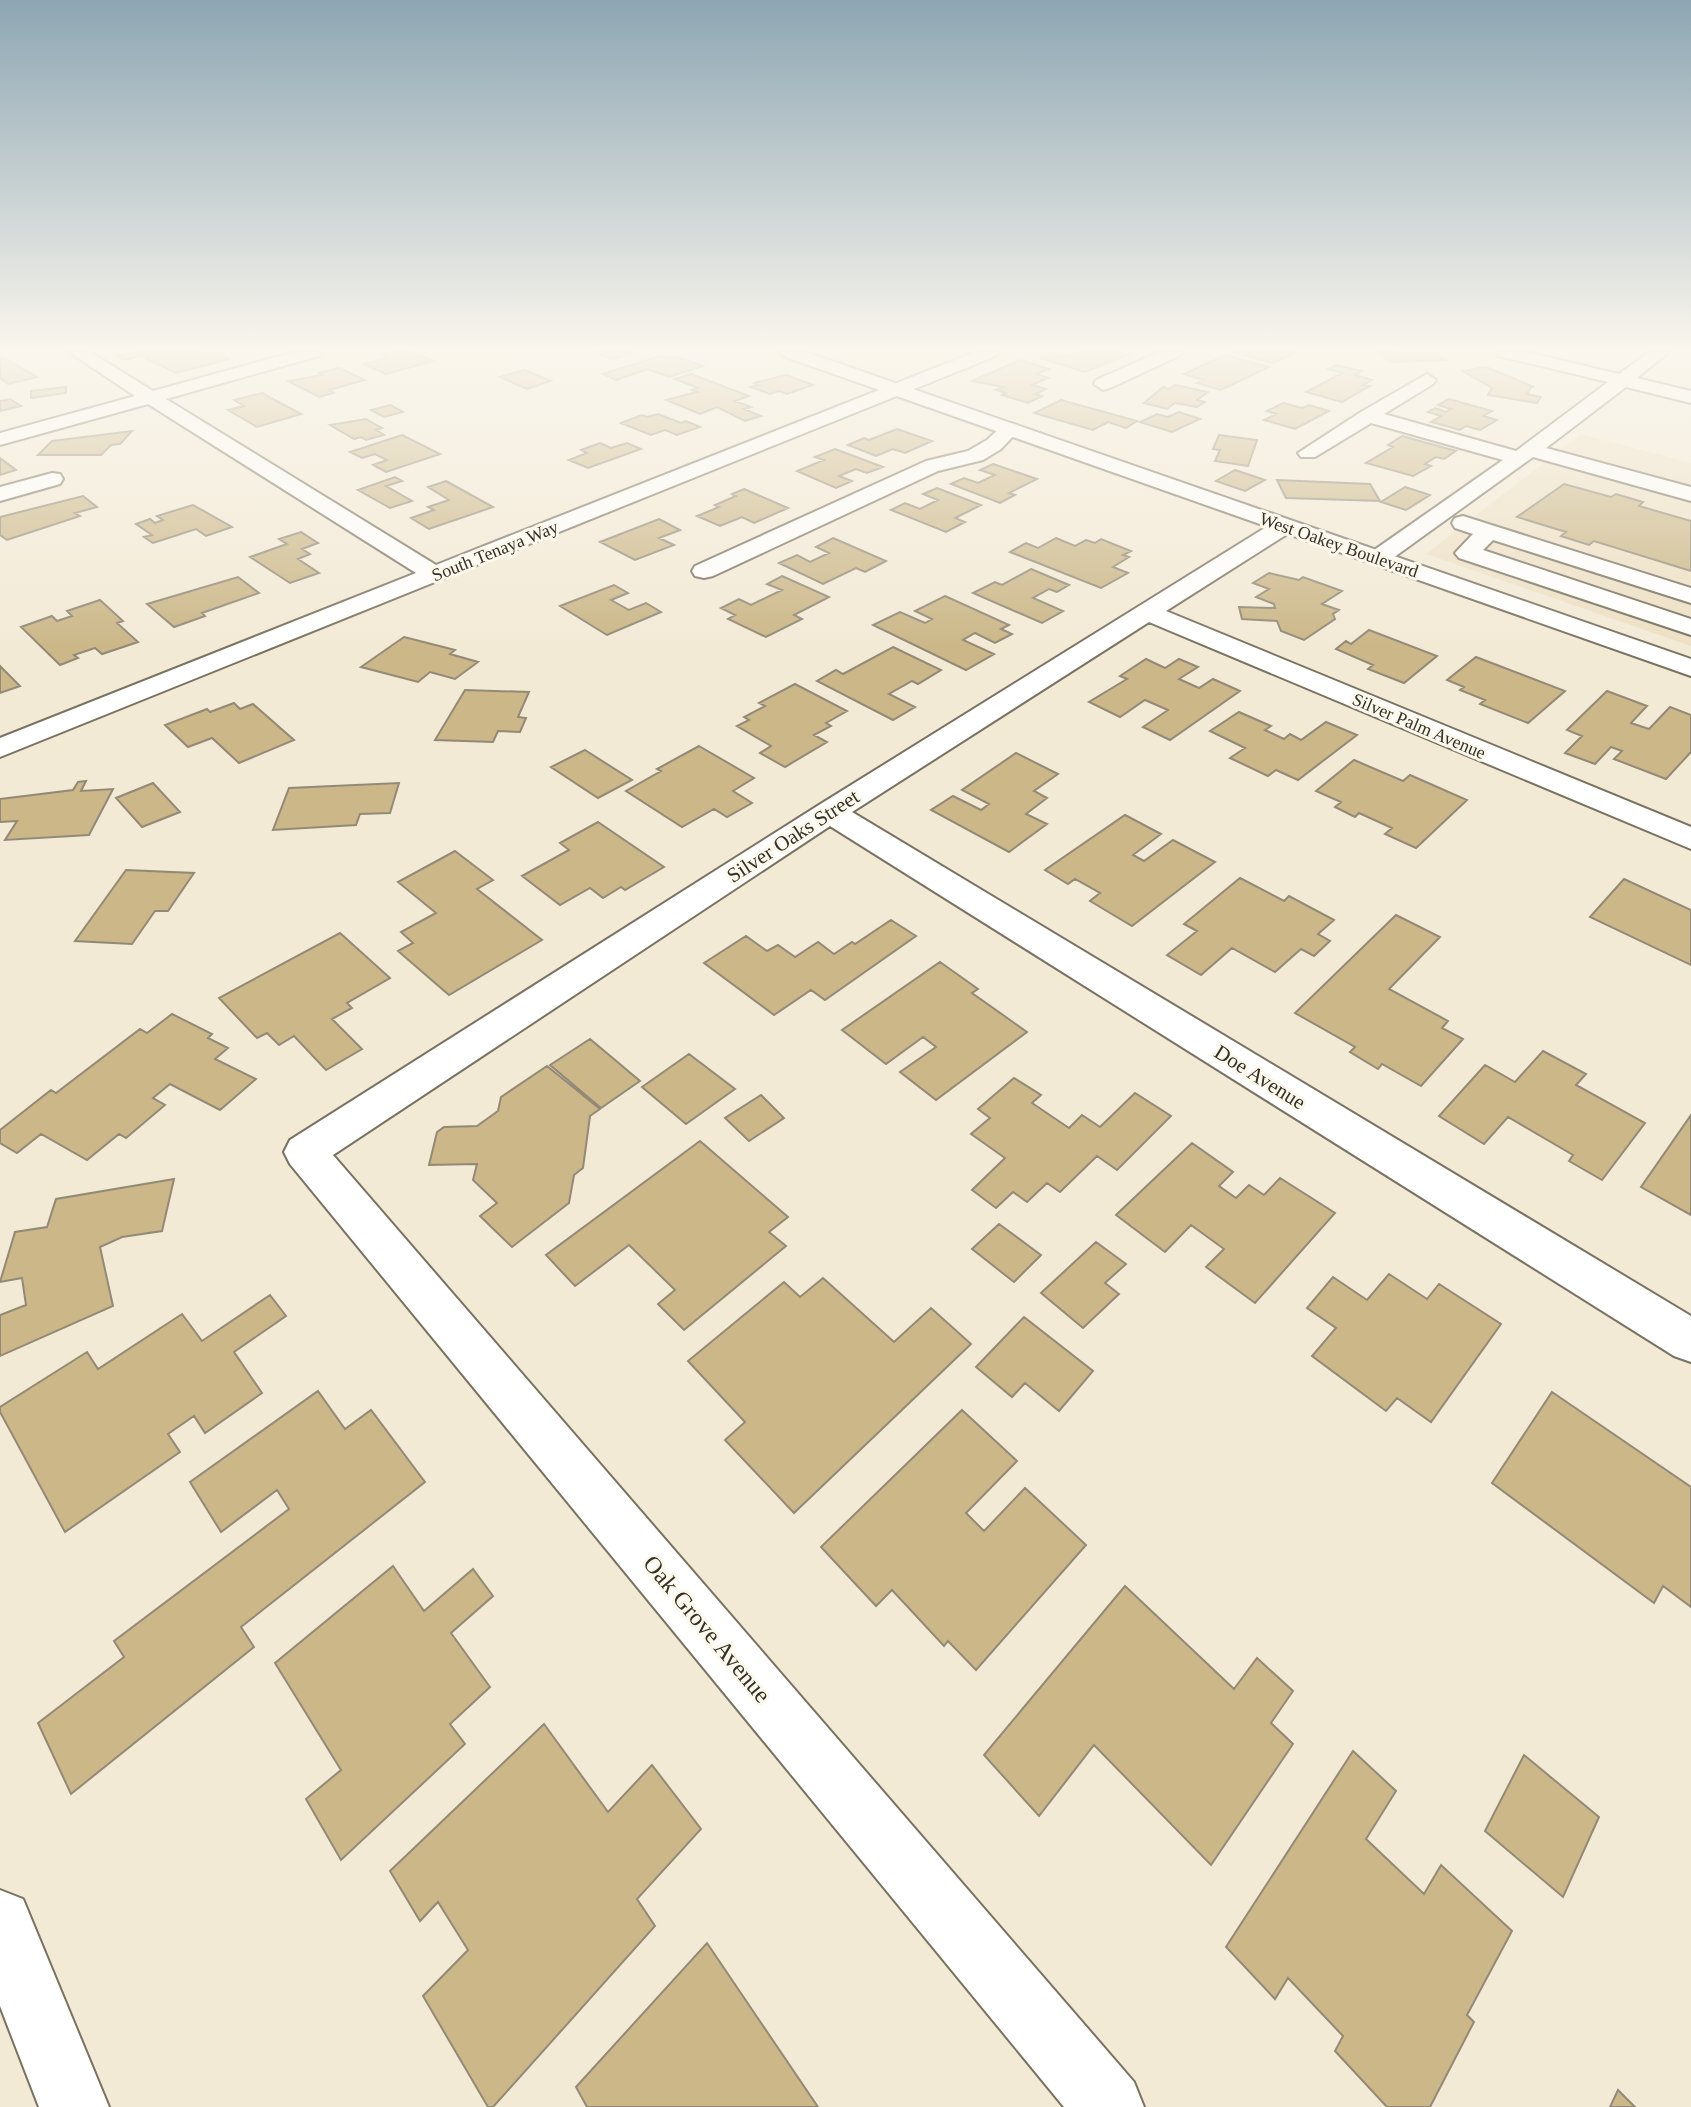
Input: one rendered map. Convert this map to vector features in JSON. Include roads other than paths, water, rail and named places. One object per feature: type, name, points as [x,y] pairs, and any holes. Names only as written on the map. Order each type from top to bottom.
[{"type":"street","points":[[237,450],[435,575]]},
{"type":"street","name":"South Tenaya Way","points":[[0,748],[746,450]]},
{"type":"street","points":[[933,465],[939,454],[947,450]]},
{"type":"street","points":[[968,450],[977,454]]},
{"type":"street","points":[[704,571],[933,465],[959,462],[984,450]]},
{"type":"street","name":"West Oakey Boulevard","points":[[1070,450],[1691,668]]},
{"type":"street","points":[[1308,453],[1312,450]]},
{"type":"street","points":[[1510,450],[1583,464],[1691,494]]},
{"type":"street","points":[[1378,558],[1530,450]]},
{"type":"street","points":[[1583,464],[1600,450]]},
{"type":"street","points":[[1607,450],[1691,473]]},
{"type":"street","points":[[0,494],[52,480]]},
{"type":"street","points":[[1439,515],[1691,596]]},
{"type":"street","name":"Silver Oaks Street","points":[[305,1152],[830,812],[1284,526]]},
{"type":"street","points":[[1489,531],[1467,553],[1691,627]]},
{"type":"street","name":"Silver Palm Avenue","points":[[1147,612],[1691,839]]},
{"type":"street","name":"Doe Avenue","points":[[830,812],[1691,1341]]},
{"type":"street","name":"Oak Grove Avenue","points":[[305,1152],[1109,2107]]},
{"type":"street","points":[[0,1922],[75,2107]]}]
